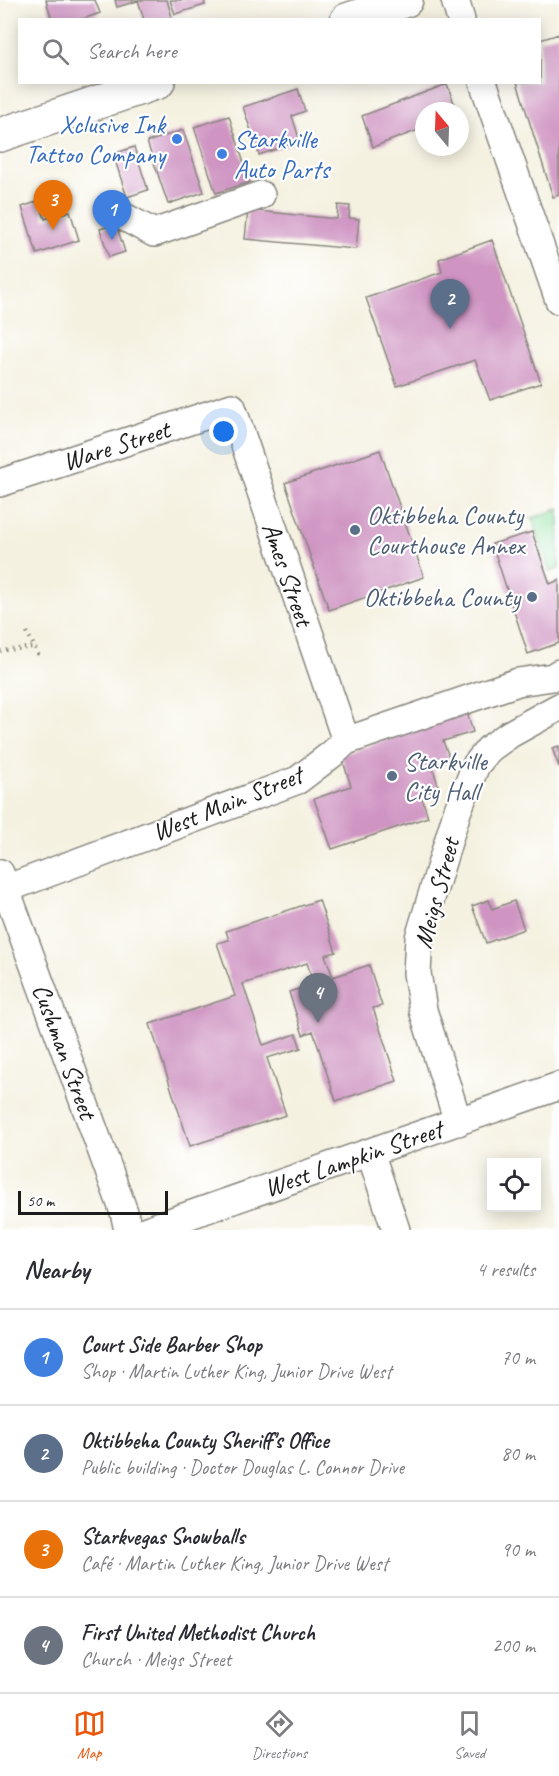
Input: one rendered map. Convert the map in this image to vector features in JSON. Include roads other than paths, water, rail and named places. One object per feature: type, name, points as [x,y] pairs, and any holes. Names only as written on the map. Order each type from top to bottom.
[{"type":"main road","points":[[353,18],[406,0]]},
{"type":"main road","points":[[0,135],[152,84]]},
{"type":"street","points":[[455,0],[460,18]]},
{"type":"street","points":[[484,84],[559,300]]},
{"type":"street","points":[[117,213],[154,233],[261,195]]},
{"type":"street","name":"Ware Street","points":[[0,483],[232,407]]},
{"type":"street","name":"Ames Street","points":[[232,407],[346,741]]},
{"type":"street","name":"West Main Street","points":[[2,884],[122,844],[298,780],[346,741],[518,682],[556,675]]},
{"type":"street","name":"West Main Street","points":[[556,675],[550,685],[554,701],[559,706]]},
{"type":"street","name":"Meigs Street","points":[[458,1122],[423,1010],[417,973],[419,938],[457,812],[476,765],[489,749],[510,734],[559,706]]},
{"type":"street","name":"Cushman Street","points":[[2,884],[128,1230]]},
{"type":"street","name":"West Lampkin Street","points":[[147,1230],[559,1086]]},
{"type":"street","points":[[370,1152],[396,1230]]},
{"type":"place","name":"Xclusive Ink Tattoo Company","points":[[177,139]]},
{"type":"place","name":"Starkville Auto Parts","points":[[222,154]]},
{"type":"place","name":"Starkvegas Snowballs","points":[[53,230]]},
{"type":"place","name":"Court Side Barber Shop","points":[[112,240]]},
{"type":"place","name":"Oktibbeha County Sheriff's Office","points":[[450,329]]},
{"type":"place","name":"Oktibbeha County Courthouse Annex","points":[[355,530]]},
{"type":"place","name":"Oktibbeha County","points":[[532,597]]},
{"type":"place","name":"Starkville City Hall","points":[[392,776]]},
{"type":"place","name":"First United Methodist Church","points":[[318,1023]]}]
